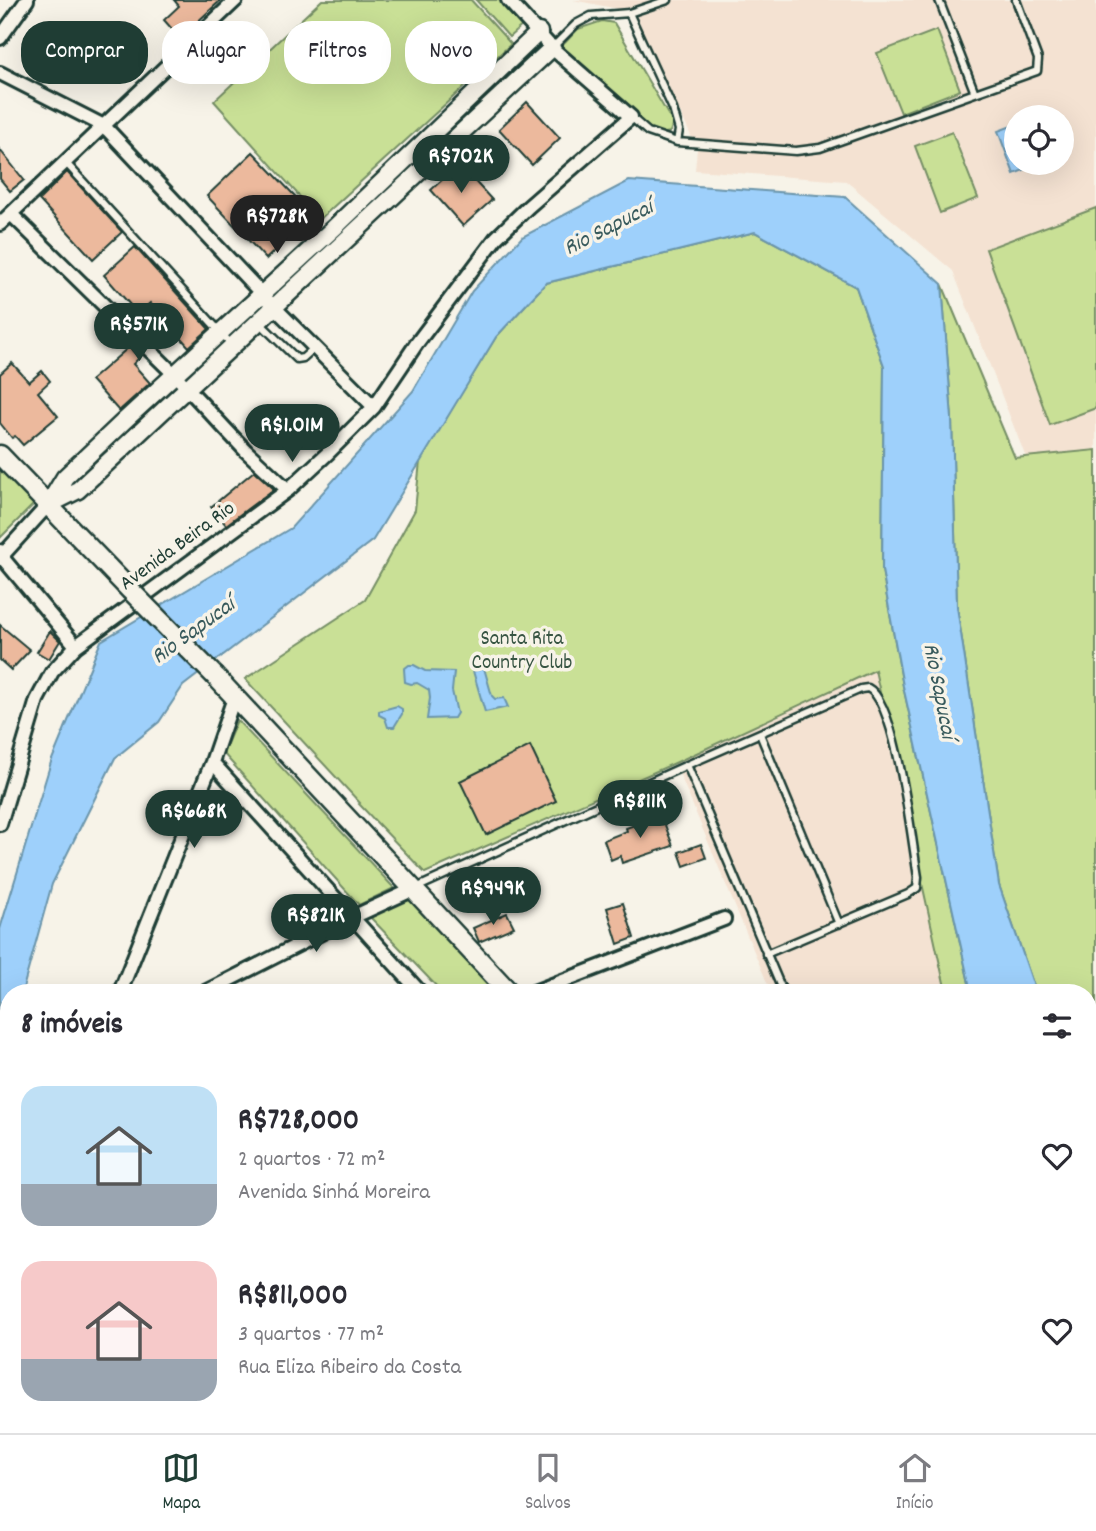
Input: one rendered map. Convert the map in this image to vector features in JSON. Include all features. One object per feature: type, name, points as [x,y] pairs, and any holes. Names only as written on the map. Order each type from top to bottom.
[{"type":"main road","points":[[0,455],[235,695],[502,984]]},
{"type":"street","points":[[0,38],[27,0]]},
{"type":"street","points":[[0,224],[236,0]]},
{"type":"street","points":[[508,0],[552,48],[631,117]]},
{"type":"street","points":[[76,646],[0,556],[48,505],[65,477],[335,227],[539,32]]},
{"type":"street","points":[[48,505],[78,490],[552,48]]},
{"type":"street","points":[[0,73],[104,126],[275,309],[374,407]]},
{"type":"street","name":"Avenida Beira Rio","points":[[0,824],[5,779],[37,699],[52,672],[76,646],[288,491],[374,407],[417,343],[496,238],[631,117]]},
{"type":"street","points":[[11,214],[175,375],[246,451],[288,491]]},
{"type":"street","points":[[335,227],[348,240]]},
{"type":"street","points":[[123,984],[212,762],[235,695]]},
{"type":"street","points":[[212,762],[413,984]]},
{"type":"street","points":[[221,984],[414,889]]},
{"type":"street","points":[[555,984],[724,919]]},
{"type":"lane","points":[[552,48],[576,24],[591,16],[629,13],[668,0]]},
{"type":"lane","points":[[939,0],[975,93]]},
{"type":"lane","points":[[631,117],[649,132],[677,142],[808,151],[1039,68],[1017,0]]},
{"type":"lane","points":[[629,13],[673,109],[679,130],[677,142]]},
{"type":"lane","points":[[65,161],[234,347]]},
{"type":"lane","points":[[259,322],[297,359],[303,358],[316,347]]},
{"type":"lane","points":[[414,889],[688,765],[868,688],[877,695],[887,717],[900,765],[918,882],[914,892],[766,954]]},
{"type":"lane","points":[[760,734],[839,924]]},
{"type":"lane","points":[[688,765],[779,984]]},
{"type":"shaded area","points":[[573,0],[1096,0],[1096,492],[1046,509],[953,271],[846,181],[695,170],[697,149],[634,12]]},
{"type":"shaded area","points":[[876,670],[944,984],[768,984],[675,763]]},
{"type":"green space","points":[[322,0],[471,0],[490,21],[405,21],[405,84],[467,84],[320,219],[214,101],[232,84],[270,84],[270,49],[284,36],[284,84],[391,84],[391,21],[300,21]]},
{"type":"green space","points":[[476,0],[502,0],[524,24],[509,37]]},
{"type":"green space","points":[[602,21],[614,23],[673,123],[670,132],[661,134],[635,122],[560,48],[578,29]]},
{"type":"green space","points":[[497,29],[511,44],[497,57]]},
{"type":"green space","points":[[937,30],[960,90],[901,113],[877,53]]},
{"type":"green space","points":[[952,132],[978,198],[940,213],[915,146]]},
{"type":"green space","points":[[1096,208],[1096,408],[1050,425],[986,249]]},
{"type":"green space","name":"Santa Rita Country Club","points":[[755,232],[856,287],[884,366],[882,570],[903,686],[969,984],[944,984],[875,670],[675,763],[425,873],[245,679],[365,600],[415,510],[420,461],[496,337],[546,283]]},
{"type":"green space","points":[[942,284],[1015,458],[1096,450],[1096,984],[1033,984],[999,885],[957,607],[952,419]]},
{"type":"green space","points":[[0,466],[35,503],[0,538]]},
{"type":"green space","points":[[237,720],[394,888],[359,905],[223,753]]},
{"type":"green space","points":[[411,898],[490,984],[434,984],[370,917]]},
{"type":"water","points":[[1004,129],[1004,147],[998,131]]},
{"type":"water","name":"Rio Sapucaí","points":[[629,181],[845,197],[942,284],[952,419],[957,607],[999,885],[1033,984],[969,984],[903,686],[882,570],[884,366],[856,287],[755,232],[546,283],[496,337],[373,540],[183,686],[159,722],[115,758],[52,884],[24,984],[0,984],[0,929],[51,762],[101,641],[291,528],[413,391],[472,291],[522,237]]},
{"type":"water","points":[[409,665],[425,671],[454,672],[452,691],[457,713],[454,718],[427,719],[429,690],[417,683],[405,682],[404,669]]},
{"type":"water","points":[[484,668],[492,696],[495,699],[504,698],[508,707],[485,712],[473,671]]},
{"type":"water","points":[[397,706],[402,709],[402,714],[394,727],[388,727],[379,711]]},
{"type":"building","points":[[174,0],[221,0],[198,21],[165,21],[179,6]]},
{"type":"building","points":[[527,102],[560,138],[532,165],[499,129]]},
{"type":"building","points":[[0,150],[24,180],[10,191],[0,179]]},
{"type":"building","points":[[253,152],[313,215],[266,259],[207,196]]},
{"type":"building","points":[[459,164],[492,200],[463,226],[431,190]]},
{"type":"building","points":[[67,172],[122,232],[93,259],[39,200]]},
{"type":"building","points":[[135,247],[209,329],[189,347],[150,303],[138,314],[104,275]]},
{"type":"building","points":[[129,347],[139,358],[133,364],[150,383],[119,411],[91,380]]},
{"type":"building","points":[[12,363],[29,382],[42,371],[50,381],[38,392],[58,416],[23,445],[15,436],[12,438],[0,423],[0,374]]},
{"type":"building","points":[[254,471],[274,489],[226,525],[211,507]]},
{"type":"building","points":[[0,625],[30,650],[11,670],[0,660]]},
{"type":"building","points":[[50,631],[60,641],[49,659],[37,652]]},
{"type":"building","points":[[530,746],[556,801],[486,835],[460,781]]},
{"type":"building","points":[[660,812],[673,846],[622,863],[620,856],[611,860],[604,840],[627,831],[626,828],[646,821],[645,818]]},
{"type":"building","points":[[701,844],[706,858],[684,866],[679,852]]},
{"type":"building","points":[[623,903],[634,938],[618,944],[607,908]]},
{"type":"building","points":[[507,913],[514,927],[479,942],[473,928]]}]
